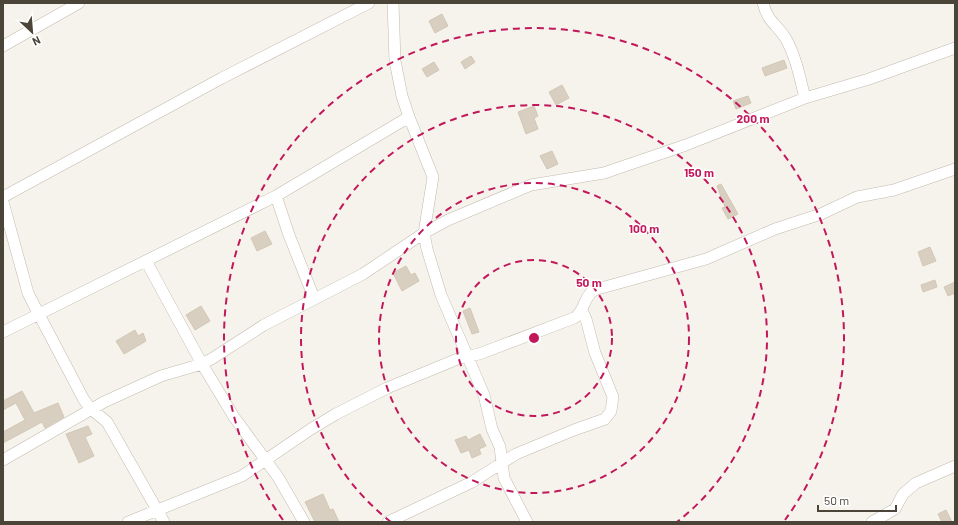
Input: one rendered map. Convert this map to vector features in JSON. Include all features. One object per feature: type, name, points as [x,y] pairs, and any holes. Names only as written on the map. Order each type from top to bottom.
[{"type":"street","points":[[3,46],[79,3]]},
{"type":"street","points":[[3,197],[222,78],[369,3]]},
{"type":"street","points":[[393,3],[395,61],[409,117],[432,177],[424,232],[426,249],[434,274],[484,395],[492,428],[500,447],[504,478],[527,522]]},
{"type":"street","points":[[763,3],[766,16],[783,35],[790,48],[800,76],[805,98]]},
{"type":"street","points":[[3,460],[91,409],[156,378],[202,364],[264,325],[363,274],[424,232],[448,220],[531,185],[604,173],[686,145],[805,98],[869,79],[955,48]]},
{"type":"street","points":[[3,332],[276,196],[409,117]]},
{"type":"street","points":[[128,522],[242,476],[311,429],[360,401],[415,376],[460,358],[468,357],[569,321],[579,315],[582,311],[587,296],[594,290],[706,259],[775,229],[821,214],[857,197],[894,190],[955,169]]},
{"type":"street","points":[[276,196],[289,235],[314,298]]},
{"type":"street","points":[[3,202],[28,293],[69,373],[91,409],[107,422],[164,522]]},
{"type":"street","points":[[146,261],[202,364],[234,417],[266,460],[304,522]]},
{"type":"street","points":[[388,522],[472,482],[516,454],[574,430],[601,421],[608,416],[611,411],[613,397],[595,353],[586,319],[582,311]]},
{"type":"street","points":[[872,522],[892,512],[903,494],[916,483],[955,466]]},
{"type":"building","points":[[442,14],[448,26],[435,33],[429,21]]},
{"type":"building","points":[[471,56],[475,62],[465,69],[461,62]]},
{"type":"building","points":[[784,60],[787,68],[765,76],[762,68]]},
{"type":"building","points":[[434,62],[439,70],[427,77],[422,69]]},
{"type":"building","points":[[562,85],[569,98],[556,105],[549,92]]},
{"type":"building","points":[[748,96],[751,103],[736,109],[733,101]]},
{"type":"building","points":[[534,106],[538,116],[534,118],[538,129],[526,134],[518,112]]},
{"type":"building","points":[[552,151],[558,164],[547,169],[540,156]]},
{"type":"building","points":[[721,184],[738,214],[728,219],[722,208],[725,207],[717,186]]},
{"type":"building","points":[[265,231],[272,244],[257,251],[251,238]]},
{"type":"building","points":[[930,247],[936,261],[923,266],[918,252]]},
{"type":"building","points":[[406,266],[411,275],[415,273],[419,281],[402,291],[393,273]]},
{"type":"building","points":[[935,280],[937,287],[923,292],[921,285]]},
{"type":"building","points":[[955,282],[955,293],[948,296],[944,287]]},
{"type":"building","points":[[201,306],[210,321],[195,330],[186,315]]},
{"type":"building","points":[[470,308],[479,332],[472,334],[463,311]]},
{"type":"building","points":[[135,330],[138,336],[143,333],[146,341],[124,354],[116,341]]},
{"type":"building","points":[[22,391],[34,413],[58,403],[64,417],[45,428],[42,422],[3,443],[3,432],[25,420],[16,403],[3,410],[3,401]]},
{"type":"building","points":[[88,426],[92,434],[85,437],[94,456],[79,463],[66,434]]},
{"type":"building","points":[[480,434],[486,446],[479,449],[481,454],[472,458],[469,450],[461,453],[455,440],[466,436],[468,440]]},
{"type":"building","points":[[323,494],[330,510],[333,509],[339,522],[315,522],[305,502]]},
{"type":"building","points":[[946,510],[952,522],[942,522],[938,514]]}]
